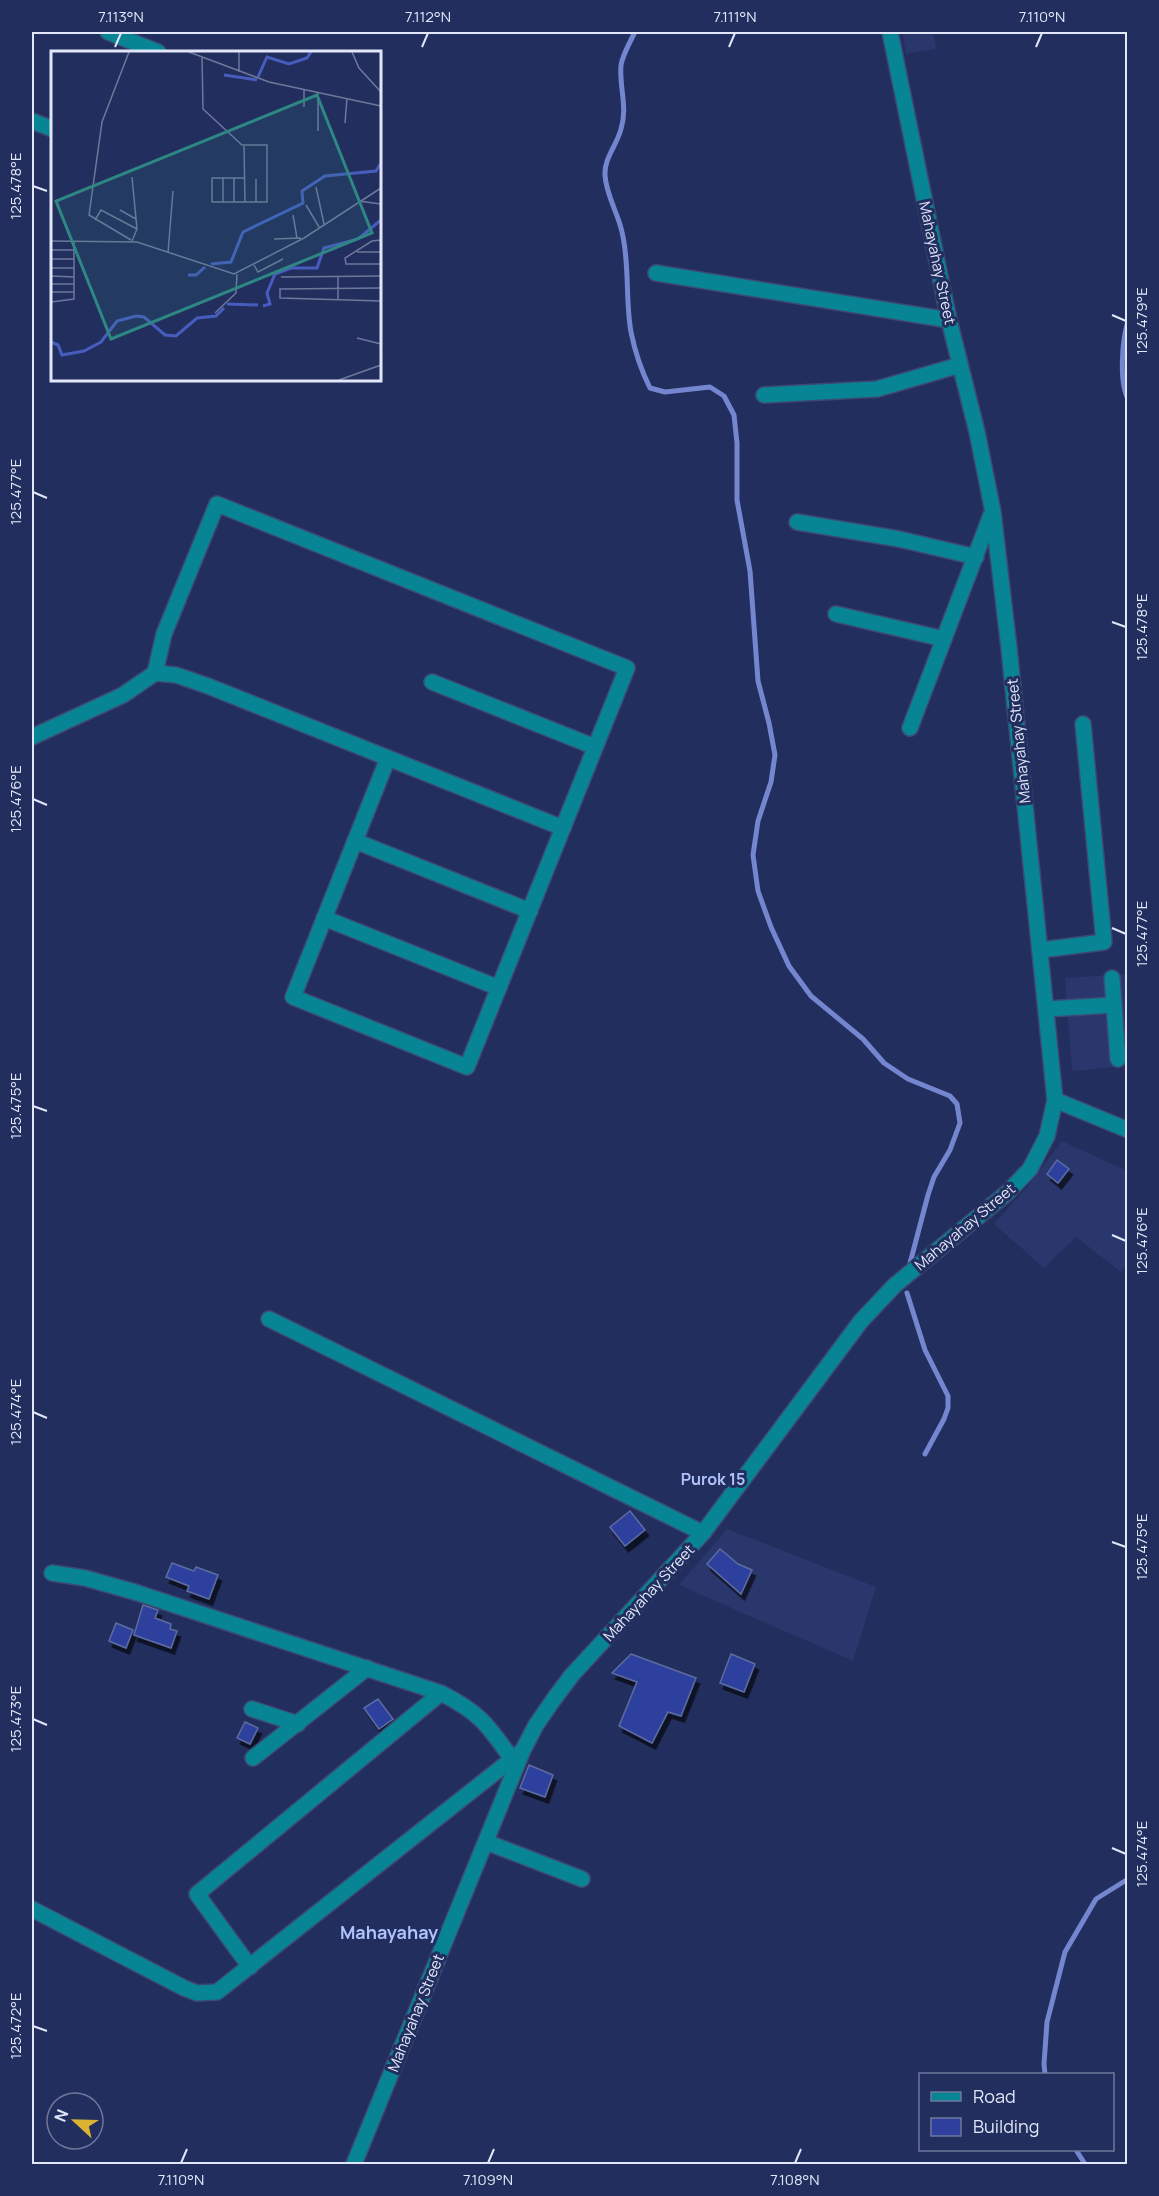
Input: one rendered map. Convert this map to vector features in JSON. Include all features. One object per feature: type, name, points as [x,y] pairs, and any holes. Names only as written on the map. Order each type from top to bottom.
[{"type":"street","points":[[108,32],[156,51]]},
{"type":"street","name":"Mahayahay Street","points":[[354,2164],[486,1842],[517,1755],[536,1725],[573,1675],[703,1533],[877,1303],[895,1285],[1007,1193],[1030,1169],[1047,1136],[1055,1100],[1041,950],[993,512],[977,432],[949,320],[890,32]]},
{"type":"street","points":[[32,121],[50,128]]},
{"type":"street","points":[[656,273],[949,320]]},
{"type":"street","points":[[764,396],[877,389],[960,365]]},
{"type":"street","points":[[32,737],[123,695],[155,673],[164,634],[218,504],[627,668],[467,1067],[293,997],[388,758]]},
{"type":"street","points":[[910,728],[993,512]]},
{"type":"street","points":[[797,522],[899,539],[976,557]]},
{"type":"street","points":[[836,614],[944,639]]},
{"type":"street","points":[[155,673],[190,679],[563,828]]},
{"type":"street","points":[[432,682],[595,747]]},
{"type":"street","points":[[1041,950],[1104,942],[1083,724]]},
{"type":"street","points":[[355,841],[530,911]]},
{"type":"street","points":[[324,918],[499,988]]},
{"type":"street","points":[[1112,978],[1118,1059]]},
{"type":"street","points":[[1047,1009],[1114,1005]]},
{"type":"street","points":[[1055,1100],[1128,1130]]},
{"type":"street","points":[[269,1319],[703,1533]]},
{"type":"street","points":[[32,1909],[197,1993],[217,1992],[517,1755],[474,1711],[441,1693],[110,1584],[52,1573]]},
{"type":"street","points":[[253,1758],[367,1668]]},
{"type":"street","points":[[250,1967],[197,1893],[441,1693]]},
{"type":"street","points":[[252,1709],[298,1724]]},
{"type":"street","points":[[486,1842],[582,1879]]},
{"type":"shaded area","points":[[902,32],[933,32],[936,49],[906,54]]},
{"type":"shaded area","points":[[1127,974],[1127,1066],[1072,1071],[1065,978]]},
{"type":"shaded area","points":[[1062,1141],[1127,1171],[1127,1265],[1121,1272],[1076,1237],[1044,1268],[994,1224],[1028,1186]]},
{"type":"shaded area","points":[[727,1529],[876,1587],[853,1661],[679,1585]]},
{"type":"building","points":[[1057,1160],[1069,1169],[1058,1183],[1047,1174]]},
{"type":"building","points":[[630,1511],[645,1530],[625,1546],[610,1527]]},
{"type":"building","points":[[720,1549],[738,1564],[752,1570],[741,1594],[707,1564]]},
{"type":"building","points":[[172,1563],[194,1571],[196,1567],[218,1575],[209,1599],[187,1591],[189,1586],[166,1577]]},
{"type":"building","points":[[143,1605],[158,1610],[155,1618],[171,1624],[170,1629],[177,1631],[171,1648],[134,1635]]},
{"type":"building","points":[[116,1623],[133,1630],[126,1648],[109,1641]]},
{"type":"building","points":[[631,1654],[696,1678],[681,1716],[668,1712],[652,1743],[619,1726],[637,1682],[612,1673]]},
{"type":"building","points":[[731,1654],[755,1664],[744,1692],[720,1683]]},
{"type":"building","points":[[378,1699],[393,1719],[379,1729],[364,1708]]},
{"type":"building","points":[[245,1722],[258,1728],[250,1744],[237,1738]]},
{"type":"building","points":[[529,1765],[553,1775],[545,1797],[520,1788]]},
{"type":"waterway","points":[[635,32],[621,65],[623,121],[605,169],[606,182],[624,244],[628,307],[634,347],[650,388],[665,392],[710,387],[724,396],[734,415],[737,443],[737,500],[750,571],[758,681],[775,755],[771,782],[758,821],[753,855],[758,891],[789,966],[811,996],[863,1039],[884,1063],[908,1079],[950,1096],[957,1104],[960,1123],[950,1150],[934,1177],[909,1267]]},
{"type":"waterway","points":[[1128,321],[1122,361],[1123,382],[1128,399]]},
{"type":"waterway","points":[[907,1293],[925,1350],[948,1396],[948,1408],[944,1419],[925,1454]]},
{"type":"waterway","points":[[1045,2073],[1047,2022],[1065,1952],[1096,1899],[1128,1879]]},
{"type":"waterway","points":[[1077,2151],[1085,2164]]},
{"type":"district","name":"Purok 15","points":[[713,1479]]},
{"type":"district","name":"Mahayahay","points":[[389,1933]]}]
